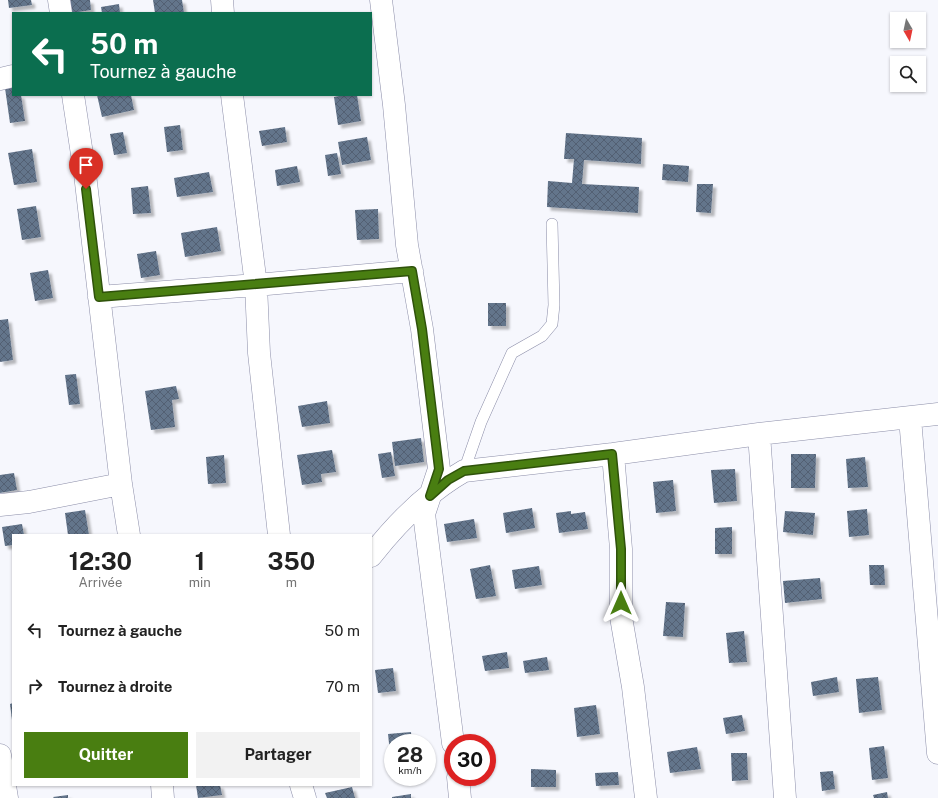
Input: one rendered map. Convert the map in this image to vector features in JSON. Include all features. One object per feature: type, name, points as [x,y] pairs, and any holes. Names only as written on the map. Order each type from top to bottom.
[{"type":"street","points":[[60,0],[62,12]]},
{"type":"street","points":[[222,0],[223,12]]},
{"type":"street","points":[[381,0],[377,21],[394,105],[407,245],[422,329],[439,469],[424,514],[452,734]]},
{"type":"street","points":[[0,79],[12,76]]},
{"type":"street","points":[[74,96],[85,174],[121,484],[129,534]]},
{"type":"street","points":[[232,96],[256,285],[259,353],[279,534]]},
{"type":"street","points":[[99,297],[412,271]]},
{"type":"street","points":[[372,555],[393,529],[448,480],[464,471],[612,454],[758,434],[938,414]]},
{"type":"street","points":[[910,418],[938,753]]},
{"type":"street","points":[[758,434],[785,798]]},
{"type":"street","points":[[612,454],[621,549],[621,617],[633,688],[646,798]]},
{"type":"street","points":[[0,505],[29,502],[121,484]]},
{"type":"street","points":[[0,755],[7,798]]},
{"type":"street","points":[[162,786],[163,798]]},
{"type":"street","points":[[301,786],[305,798]]},
{"type":"street","points":[[459,786],[460,798]]},
{"type":"lane","points":[[464,471],[481,422],[512,353],[542,336],[552,324],[554,305],[552,224]]},
{"type":"building","points":[[8,0],[31,0],[32,5],[9,8]]},
{"type":"building","points":[[70,0],[90,0],[91,10],[72,12]]},
{"type":"building","points":[[153,0],[182,0],[184,12],[155,12]]},
{"type":"building","points":[[119,4],[120,12],[102,12],[101,7]]},
{"type":"building","points":[[12,86],[12,96],[21,96],[25,121],[10,123],[5,88]]},
{"type":"building","points":[[97,96],[131,96],[134,110],[102,117]]},
{"type":"building","points":[[357,96],[361,121],[338,125],[334,97]]},
{"type":"building","points":[[180,125],[183,150],[167,152],[164,127]]},
{"type":"building","points":[[285,127],[287,142],[262,146],[259,131]]},
{"type":"building","points":[[123,132],[127,153],[114,155],[110,134]]},
{"type":"building","points":[[566,133],[642,138],[641,164],[584,160],[582,184],[639,187],[638,213],[547,207],[548,181],[572,183],[574,159],[564,159]]},
{"type":"building","points":[[367,137],[371,160],[342,165],[338,142]]},
{"type":"building","points":[[32,149],[37,182],[14,185],[8,153]]},
{"type":"building","points":[[337,153],[341,174],[328,176],[325,155]]},
{"type":"building","points":[[663,164],[689,166],[688,182],[662,180]]},
{"type":"building","points":[[297,166],[300,182],[277,186],[275,170]]},
{"type":"building","points":[[209,172],[213,192],[177,197],[174,178]]},
{"type":"building","points":[[697,184],[713,184],[711,213],[696,212]]},
{"type":"building","points":[[148,186],[151,213],[133,214],[131,188]]},
{"type":"building","points":[[36,206],[41,237],[22,240],[17,209]]},
{"type":"building","points":[[378,209],[379,239],[357,240],[355,210]]},
{"type":"building","points":[[217,227],[221,251],[185,257],[181,233]]},
{"type":"building","points":[[156,251],[160,275],[141,278],[137,254]]},
{"type":"building","points":[[48,270],[53,298],[35,301],[30,273]]},
{"type":"building","points":[[488,303],[506,303],[506,326],[488,326]]},
{"type":"building","points":[[8,319],[13,360],[0,362],[0,320]]},
{"type":"building","points":[[76,374],[80,404],[69,405],[65,375]]},
{"type":"building","points":[[176,386],[179,399],[172,400],[175,427],[151,430],[145,391]]},
{"type":"building","points":[[327,401],[330,423],[302,427],[298,406]]},
{"type":"building","points":[[421,438],[424,462],[395,466],[392,442]]},
{"type":"building","points":[[332,450],[336,472],[321,474],[322,482],[302,485],[297,455]]},
{"type":"building","points":[[391,452],[395,476],[382,478],[378,454]]},
{"type":"building","points":[[791,454],[816,454],[815,488],[791,488]]},
{"type":"building","points":[[224,455],[226,483],[208,484],[206,457]]},
{"type":"building","points":[[865,457],[868,487],[848,488],[846,459]]},
{"type":"building","points":[[735,469],[737,501],[714,503],[711,470]]},
{"type":"building","points":[[14,473],[17,490],[0,493],[0,475]]},
{"type":"building","points":[[673,480],[676,511],[656,513],[653,482]]},
{"type":"building","points":[[532,508],[535,528],[506,533],[503,513]]},
{"type":"building","points":[[867,509],[869,535],[849,537],[847,511]]},
{"type":"building","points":[[85,510],[89,534],[68,534],[65,513]]},
{"type":"building","points":[[571,511],[571,514],[585,512],[588,529],[559,533],[556,513]]},
{"type":"building","points":[[785,511],[815,513],[813,535],[783,532]]},
{"type":"building","points":[[474,519],[477,538],[447,542],[444,524]]},
{"type":"building","points":[[22,524],[24,534],[12,534],[12,545],[5,546],[2,527]]},
{"type":"building","points":[[732,527],[732,554],[715,554],[715,528]]},
{"type":"building","points":[[490,565],[496,596],[476,599],[470,569]]},
{"type":"building","points":[[869,565],[884,565],[885,585],[870,585]]},
{"type":"building","points":[[539,566],[542,585],[515,589],[512,570]]},
{"type":"building","points":[[820,578],[822,599],[785,603],[783,581]]},
{"type":"building","points":[[666,602],[685,603],[683,637],[663,636]]},
{"type":"building","points":[[744,631],[747,662],[729,663],[726,633]]},
{"type":"building","points":[[507,652],[509,668],[485,671],[482,656]]},
{"type":"building","points":[[547,657],[549,670],[525,673],[523,661]]},
{"type":"building","points":[[393,668],[396,691],[378,693],[375,670]]},
{"type":"building","points":[[837,677],[839,692],[813,696],[811,682]]},
{"type":"building","points":[[878,677],[882,710],[859,713],[856,679]]},
{"type":"building","points":[[12,703],[12,720],[10,704]]},
{"type":"building","points":[[596,705],[600,734],[577,737],[574,708]]},
{"type":"building","points":[[742,715],[745,731],[726,734],[723,718]]},
{"type":"building","points":[[411,732],[411,734],[388,734]]},
{"type":"building","points":[[884,746],[888,778],[872,780],[869,748]]},
{"type":"building","points":[[697,747],[701,769],[670,773],[667,752]]},
{"type":"building","points":[[731,753],[747,753],[748,780],[732,781]]},
{"type":"building","points":[[531,769],[556,770],[556,787],[531,787]]},
{"type":"building","points":[[833,771],[835,789],[822,791],[820,772]]},
{"type":"building","points":[[618,772],[619,785],[596,786],[595,773]]},
{"type":"building","points":[[196,786],[220,786],[222,795],[198,798]]},
{"type":"building","points":[[352,787],[355,798],[327,798],[325,793]]},
{"type":"building","points":[[887,792],[888,798],[874,798],[873,795]]},
{"type":"building","points":[[411,794],[411,798],[392,798],[392,797]]},
{"type":"building","points":[[68,795],[68,798],[53,797]]},
{"type":"route","points":[[86,189],[99,297],[412,271],[422,329],[439,469],[430,496],[448,480],[464,471],[612,454],[621,549],[621,603]]}]
